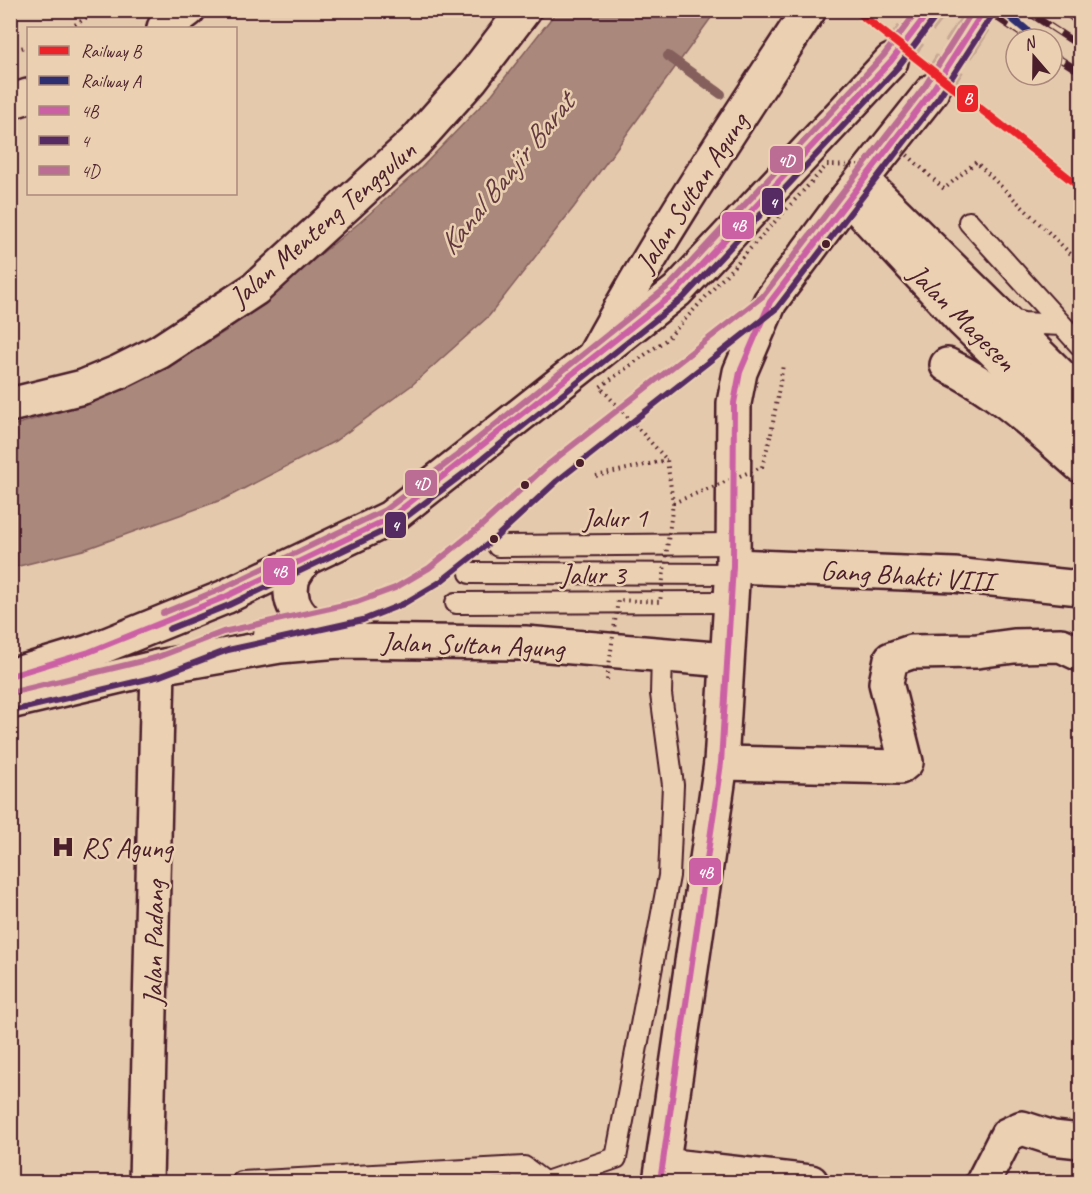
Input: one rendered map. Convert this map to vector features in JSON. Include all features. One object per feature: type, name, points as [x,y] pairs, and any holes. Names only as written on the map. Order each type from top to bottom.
[{"type":"main road","points":[[165,27],[188,10]]},
{"type":"main road","name":"Jalan Menteng Tenggulun","points":[[10,405],[83,387],[119,372],[159,352],[255,289],[415,142],[472,78],[524,10]]},
{"type":"main road","name":"Jalan Sultan Agung","points":[[10,676],[89,652],[225,597],[390,518],[594,358],[635,280],[670,221],[809,10]]},
{"type":"main road","points":[[594,358],[677,291],[891,61]]},
{"type":"main road","points":[[811,1182],[662,1174],[721,763],[732,571],[734,403],[743,364],[770,302],[932,91]]},
{"type":"main road","points":[[10,102],[27,96]]},
{"type":"main road","name":"Jalan Magesen","points":[[855,189],[1002,317],[1080,395]]},
{"type":"main road","name":"Jalan Magesen","points":[[855,189],[964,322],[1080,435]]},
{"type":"main road","points":[[947,364],[978,379],[1023,414],[1080,465]]},
{"type":"main road","points":[[303,561],[292,582],[292,601],[307,625],[339,641]]},
{"type":"main road","name":"Gang Bhakti VIII","points":[[732,571],[954,575],[1080,588]]},
{"type":"main road","name":"Jalan Sultan Agung","points":[[10,702],[158,667],[280,646],[339,641],[525,643],[726,660]]},
{"type":"main road","points":[[721,763],[900,767],[906,762],[886,683],[891,659],[911,652],[977,651],[1014,646],[1061,645],[1080,654]]},
{"type":"main road","name":"Jalan Padang","points":[[146,1182],[158,667]]},
{"type":"main road","points":[[983,1182],[1007,1135],[1022,1128],[1053,1138],[1080,1141]]},
{"type":"lane","points":[[969,222],[1080,345]]},
{"type":"lane","points":[[158,667],[225,641],[307,625],[360,611],[399,596],[434,575],[487,533],[552,474],[770,302]]},
{"type":"lane","points":[[1002,317],[1023,323],[1061,326]]},
{"type":"lane","name":"Jalur 1","points":[[498,546],[732,571]]},
{"type":"lane","points":[[470,573],[732,571]]},
{"type":"lane","name":"Jalur 3","points":[[456,603],[732,571]]},
{"type":"lane","points":[[242,1182],[524,1167],[545,1182],[615,1158],[669,876],[673,785],[661,694],[662,655]]},
{"type":"path","points":[[72,27],[98,10]]},
{"type":"path","points":[[10,51],[27,46]]},
{"type":"path","points":[[607,680],[618,600],[660,602],[674,503],[667,459],[600,387],[667,339],[827,165],[886,167],[902,150],[944,189],[976,162],[1080,263]]},
{"type":"path","points":[[674,503],[762,467],[785,358]]},
{"type":"path","points":[[592,477],[667,459]]},
{"type":"water","name":"Kanal Banjir Barat","points":[[557,11],[716,11],[574,207],[489,316],[412,385],[335,441],[224,499],[83,550],[11,568],[11,426],[83,405],[163,370],[226,331],[359,223],[421,168],[492,94]]},
{"type":"waterway","points":[[668,56],[721,94]]},
{"type":"tunnel","points":[[891,61],[930,10]]},
{"type":"tunnel","points":[[932,91],[984,10]]},
{"type":"railway","points":[[986,10],[1011,27]]},
{"type":"railway","points":[[1025,10],[1080,46]]},
{"type":"railway","points":[[1063,10],[1080,24]]},
{"type":"railway","points":[[1064,62],[1074,68]]},
{"type":"rail line","name":"B","points":[[855,10],[1080,187]]},
{"type":"rail line","name":"A","points":[[1002,10],[1023,27]]},
{"type":"transit line","name":"4D","points":[[163,613],[221,589],[385,510],[455,457],[671,284],[884,55],[918,10]]},
{"type":"transit line","name":"4B","points":[[10,676],[89,652],[225,597],[390,518],[677,291],[891,61],[930,10]]},
{"type":"transit line","name":"4D","points":[[10,693],[155,658],[223,632],[357,602],[395,588],[429,568],[481,526],[545,467],[763,296],[925,86],[973,10]]},
{"type":"transit line","name":"4B","points":[[660,1182],[721,763],[733,566],[734,403],[740,372],[770,302],[932,91],[984,10]]},
{"type":"transit line","name":"4","points":[[169,629],[229,605],[394,526],[467,471],[684,297],[898,67],[937,15]]},
{"type":"transit line","name":"4","points":[[12,711],[160,676],[228,650],[363,620],[403,604],[440,582],[493,540],[557,481],[777,308],[939,97],[992,15]]},
{"type":"place","name":"RS Agung","points":[[63,847]]}]
